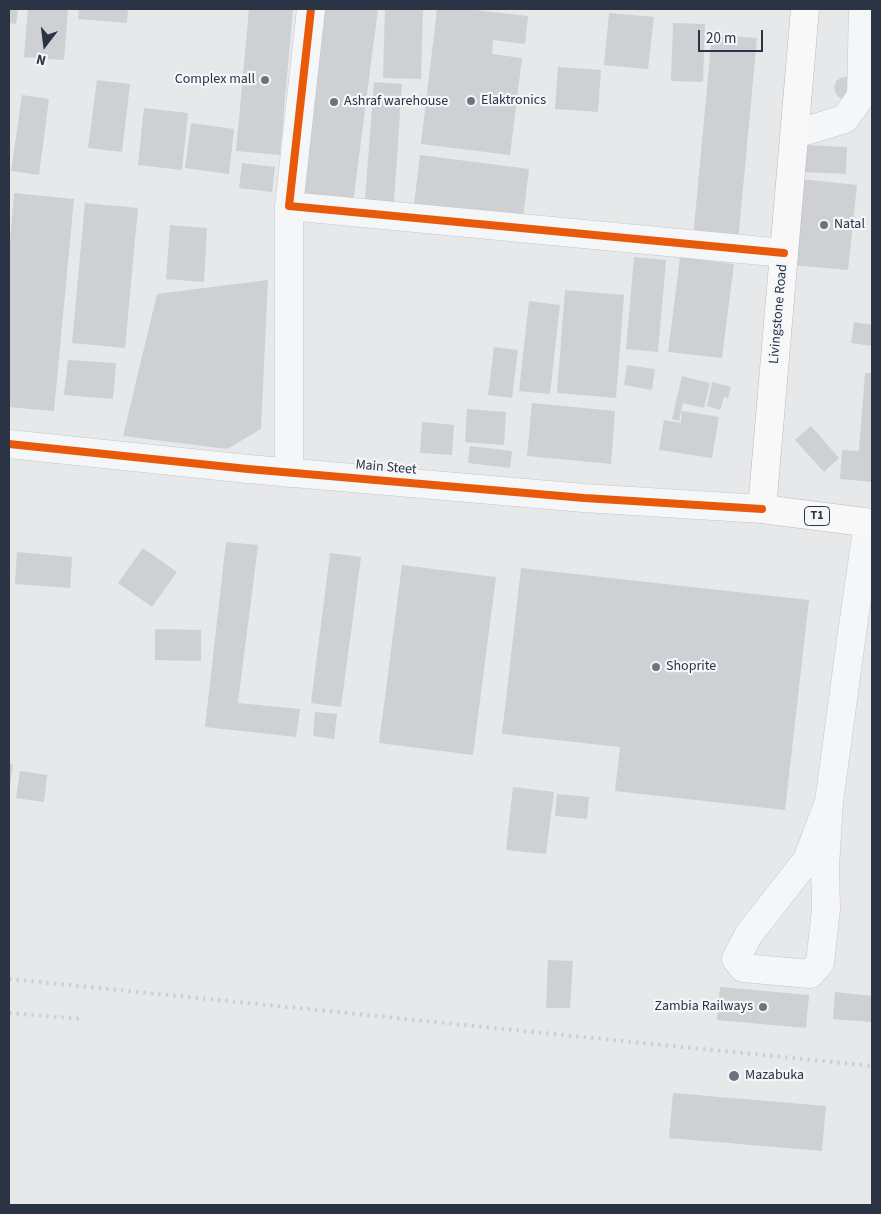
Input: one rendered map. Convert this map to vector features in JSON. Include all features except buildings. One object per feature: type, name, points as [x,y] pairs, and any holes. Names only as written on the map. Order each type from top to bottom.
[{"type":"highway","name":"Livingstone Road","points":[[762,509],[805,9]]},
{"type":"highway","name":"T1","points":[[762,509],[870,523]]},
{"type":"street","points":[[289,473],[289,206],[311,9]]},
{"type":"street","points":[[794,134],[845,119],[861,96],[863,9]]},
{"type":"street","points":[[289,206],[784,253]]},
{"type":"street","name":"Main Steet","points":[[9,444],[289,473],[574,497],[762,509]]},
{"type":"street","points":[[829,802],[807,860],[749,934],[736,959],[743,968],[810,974],[820,962],[826,909],[825,867],[829,802],[851,640],[870,523]]},
{"type":"railway","points":[[9,979],[872,1066]]},
{"type":"railway","points":[[9,1013],[81,1019]]},
{"type":"cycle path","points":[[311,9],[289,206],[784,253]]},
{"type":"cycle path","points":[[9,444],[248,469],[584,498],[762,509]]},
{"type":"place","name":"Complex mall","points":[[265,80]]},
{"type":"place","name":"Elaktronics","points":[[471,101]]},
{"type":"place","name":"Ashraf warehouse","points":[[334,102]]},
{"type":"place","name":"Natal","points":[[824,225]]},
{"type":"place","name":"Shoprite","points":[[656,667]]},
{"type":"place","name":"Zambia Railways","points":[[763,1007]]},
{"type":"place","name":"Mazabuka","points":[[734,1076]]}]
